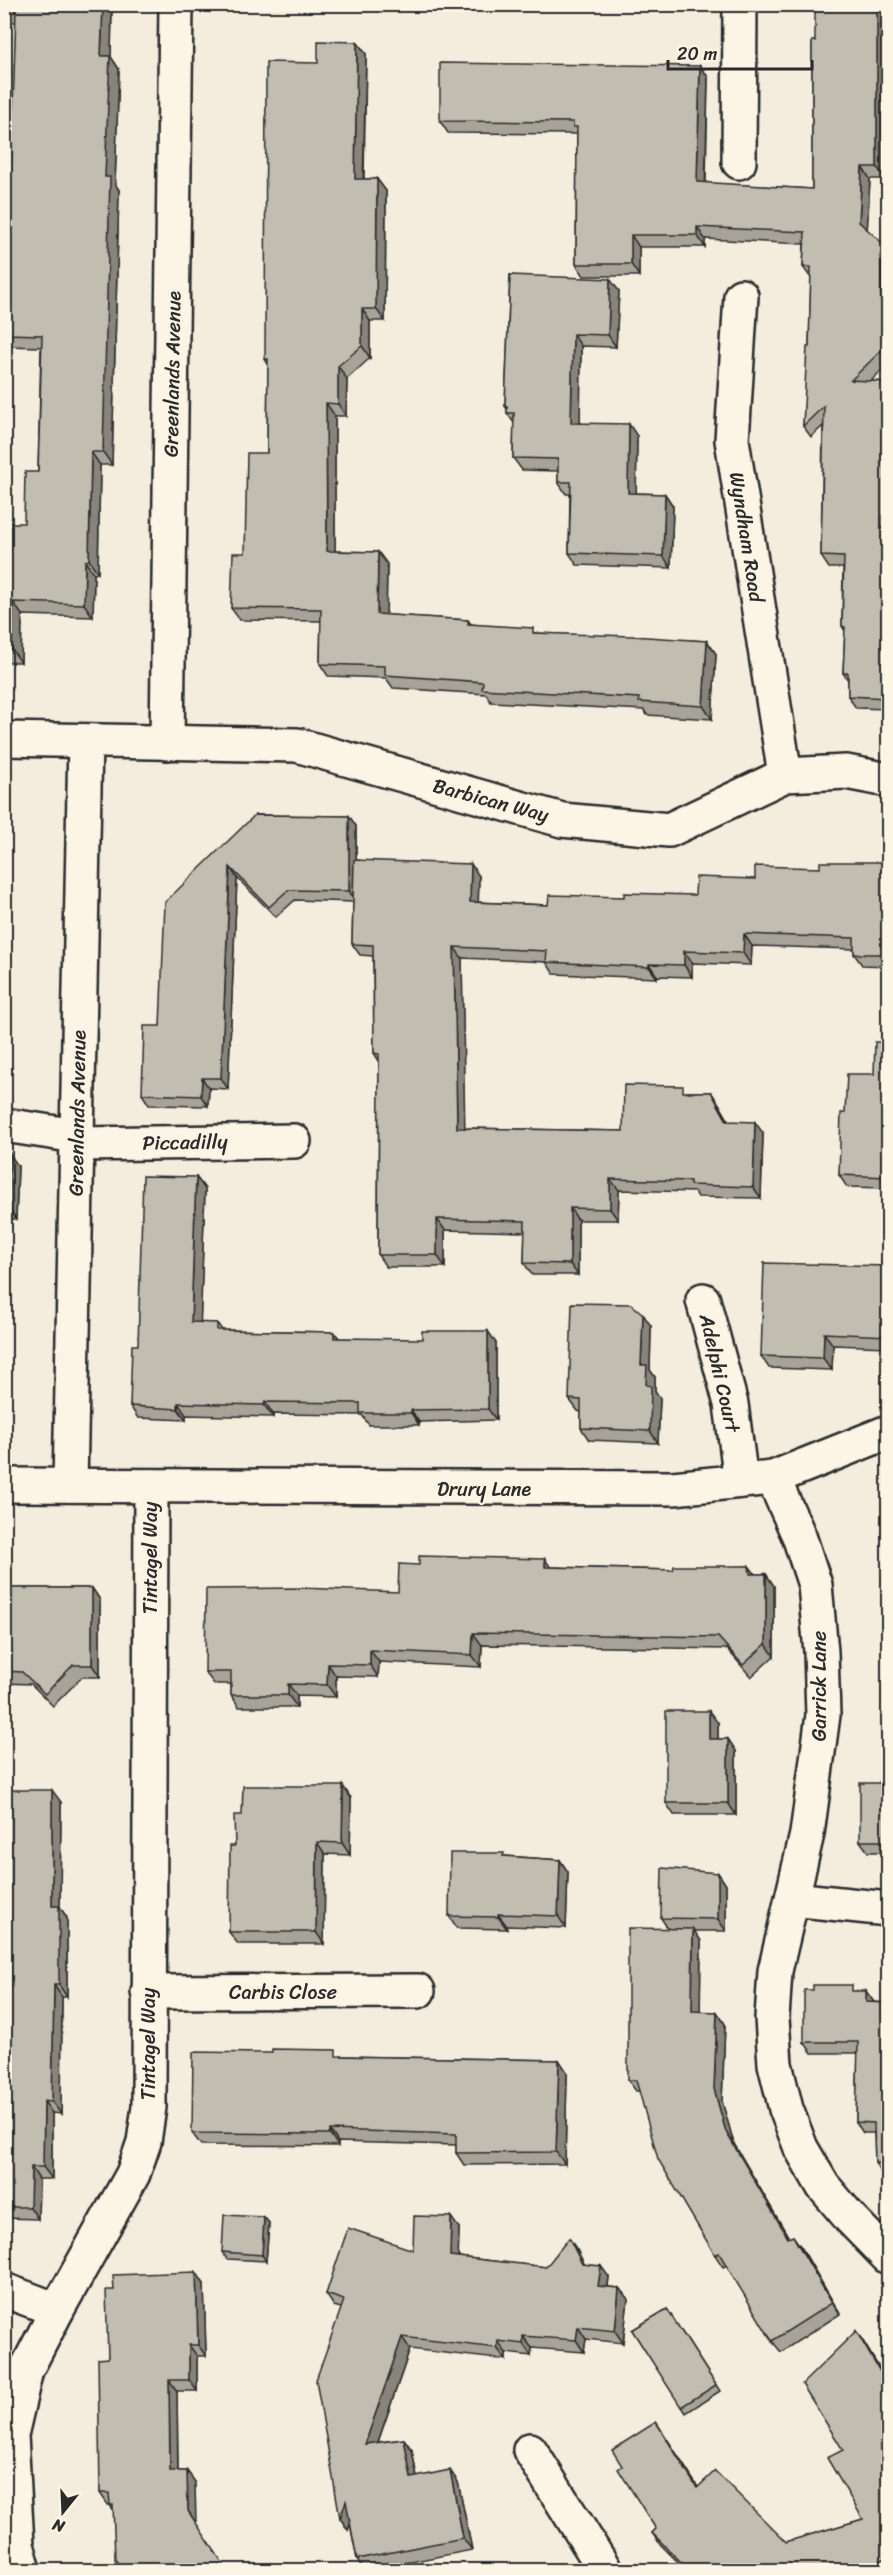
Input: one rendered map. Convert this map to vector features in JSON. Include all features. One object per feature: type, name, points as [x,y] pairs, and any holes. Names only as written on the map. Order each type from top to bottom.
[{"type":"street","name":"Greenlands Avenue","points":[[167,743],[176,4]]},
{"type":"street","points":[[739,162],[740,4]]},
{"type":"street","name":"Wyndham Road","points":[[741,297],[732,440],[785,776]]},
{"type":"street","name":"Barbican Way","points":[[4,739],[297,745],[562,820],[669,830],[785,776],[846,772],[888,780]]},
{"type":"street","name":"Greenlands Avenue","points":[[70,1485],[85,741]]},
{"type":"street","name":"Piccadilly","points":[[4,1125],[77,1140],[294,1141]]},
{"type":"street","name":"Adelphi Court","points":[[703,1300],[731,1404],[741,1481]]},
{"type":"street","name":"Drury Lane","points":[[4,1485],[602,1490],[673,1488],[773,1478],[888,1432]]},
{"type":"street","name":"Garrick Lane","points":[[773,1478],[799,1536],[815,1585],[821,1652],[823,1715],[807,1834],[775,1971],[772,2018],[775,2064],[786,2109],[801,2148],[823,2186],[851,2220],[888,2257]]},
{"type":"street","name":"Tintagel Way","points":[[24,2571],[17,2545],[11,2435],[26,2370],[133,2174],[144,2142],[149,2107],[151,1486]]},
{"type":"street","points":[[792,1899],[888,1909]]},
{"type":"street","name":"Carbis Close","points":[[148,1992],[418,1991]]},
{"type":"street","points":[[4,2290],[57,2310]]},
{"type":"street","points":[[530,2450],[605,2571]]},
{"type":"building","points":[[4,4],[103,4],[101,56],[110,56],[105,177],[110,177],[103,452],[91,452],[89,560],[85,561],[84,604],[13,602],[12,650],[4,649],[4,556],[9,556],[10,523],[24,523],[25,472],[38,472],[42,335],[4,334],[4,174],[11,174],[16,10],[4,9]]},
{"type":"building","points":[[815,4],[877,4],[877,167],[862,167],[859,222],[888,248],[888,257],[881,262],[881,300],[888,308],[888,344],[851,380],[888,382],[888,698],[848,696],[848,673],[843,673],[844,557],[821,556],[824,406],[803,426],[807,347],[809,347],[811,267],[803,267],[805,232],[697,227],[697,235],[631,235],[631,264],[576,264],[577,127],[573,127],[573,122],[440,121],[440,63],[700,66],[697,182],[812,189],[812,41],[815,41]]},
{"type":"building","points":[[318,41],[357,42],[355,179],[377,179],[376,309],[362,309],[362,346],[338,366],[338,404],[326,403],[327,551],[378,552],[377,614],[468,620],[468,624],[533,628],[533,633],[707,641],[703,706],[639,702],[639,698],[482,689],[483,682],[385,675],[385,666],[320,664],[321,609],[231,608],[233,553],[245,553],[247,453],[267,453],[266,62],[318,63]]},
{"type":"building","points":[[510,275],[610,279],[608,335],[573,334],[571,423],[629,424],[628,493],[665,494],[663,556],[569,553],[571,482],[558,482],[558,459],[513,458],[514,413],[507,413],[507,406],[505,406]]},
{"type":"building","points":[[255,815],[349,816],[349,891],[288,890],[269,907],[230,867],[221,1078],[202,1078],[201,1096],[142,1094],[144,1026],[160,1026],[165,902]]},
{"type":"building","points":[[354,860],[471,864],[470,902],[548,905],[549,895],[624,897],[624,893],[695,895],[696,877],[755,879],[755,866],[820,868],[820,862],[885,862],[885,895],[888,895],[888,954],[854,954],[854,938],[744,934],[743,953],[684,951],[684,965],[649,964],[649,967],[546,962],[547,951],[454,947],[457,1128],[623,1131],[624,1085],[683,1086],[683,1092],[711,1092],[727,1121],[755,1122],[753,1187],[690,1185],[690,1181],[610,1179],[610,1209],[570,1208],[570,1264],[524,1263],[525,1221],[437,1219],[437,1255],[378,1255],[379,1054],[374,1053],[373,945],[352,944]]},
{"type":"building","points":[[875,1042],[888,1042],[888,1177],[839,1175],[841,1113],[845,1113],[847,1074],[874,1074]]},
{"type":"building","points":[[4,1154],[10,1154],[8,1207],[4,1207]]},
{"type":"building","points":[[143,1176],[196,1177],[191,1322],[217,1323],[217,1330],[334,1332],[334,1338],[422,1339],[422,1331],[488,1331],[488,1409],[360,1413],[360,1403],[265,1402],[264,1405],[178,1403],[178,1409],[130,1406],[132,1345],[138,1345]]},
{"type":"building","points":[[764,1263],[888,1266],[888,1336],[824,1333],[823,1358],[761,1356]]},
{"type":"building","points":[[572,1303],[631,1304],[643,1314],[641,1365],[647,1365],[646,1385],[651,1386],[650,1431],[581,1428],[581,1400],[569,1399]]},
{"type":"building","points":[[419,1556],[545,1559],[545,1567],[673,1570],[674,1566],[749,1566],[750,1574],[766,1574],[766,1644],[743,1665],[718,1637],[473,1633],[472,1655],[370,1650],[370,1665],[328,1664],[327,1685],[288,1684],[288,1695],[231,1695],[231,1672],[205,1672],[206,1589],[302,1588],[398,1592],[399,1564],[419,1565]]},
{"type":"building","points":[[4,1588],[92,1588],[92,1665],[73,1665],[45,1694],[22,1672],[4,1671]]},
{"type":"building","points":[[666,1711],[709,1711],[709,1739],[728,1739],[728,1803],[666,1803]]},
{"type":"building","points":[[880,1756],[888,1756],[888,1841],[860,1841],[860,1783],[880,1783]]},
{"type":"building","points":[[243,1786],[343,1786],[342,1843],[317,1842],[316,1932],[229,1932],[230,1846],[235,1846],[234,1815],[242,1815]]},
{"type":"building","points":[[4,1790],[52,1790],[52,1906],[59,1906],[59,1985],[54,1985],[52,2102],[44,2101],[43,2167],[31,2167],[30,2207],[4,2207]]},
{"type":"building","points":[[450,1853],[504,1853],[503,1856],[560,1860],[558,1916],[498,1914],[498,1917],[449,1916]]},
{"type":"building","points":[[662,1868],[718,1873],[718,1919],[661,1918]]},
{"type":"building","points":[[628,1928],[693,1929],[692,2011],[717,2012],[714,2089],[726,2132],[788,2238],[793,2236],[832,2303],[772,2341],[719,2253],[715,2255],[658,2159],[636,2080],[628,2080]]},
{"type":"building","points":[[813,1985],[852,1985],[852,1991],[866,1991],[866,2002],[888,2003],[888,2163],[875,2163],[874,2123],[856,2122],[858,2042],[804,2042],[804,1990],[813,1990]]},
{"type":"building","points":[[272,2049],[336,2050],[336,2056],[559,2060],[556,2152],[456,2153],[456,2134],[330,2130],[330,2134],[192,2133],[193,2052],[272,2053]]},
{"type":"building","points":[[224,2215],[264,2217],[262,2255],[222,2252]]},
{"type":"building","points":[[414,2216],[451,2217],[450,2256],[546,2267],[569,2238],[582,2264],[601,2266],[598,2286],[619,2288],[615,2331],[578,2327],[576,2340],[523,2336],[523,2344],[498,2341],[497,2348],[402,2337],[365,2444],[404,2439],[411,2478],[450,2470],[463,2538],[357,2559],[346,2501],[340,2518],[316,2380],[344,2300],[326,2294],[348,2228],[413,2250]]},
{"type":"building","points":[[196,2272],[198,2345],[189,2345],[189,2380],[169,2380],[170,2471],[187,2471],[188,2511],[228,2571],[123,2571],[115,2559],[113,2505],[110,2505],[109,2493],[100,2493],[98,2359],[108,2358],[106,2290],[114,2290],[113,2275]]},
{"type":"building","points":[[667,2309],[716,2385],[681,2407],[632,2330]]},
{"type":"building","points":[[856,2331],[888,2385],[888,2557],[857,2571],[690,2571],[652,2533],[656,2529],[618,2469],[622,2466],[612,2450],[656,2422],[697,2488],[715,2471],[786,2542],[863,2519],[827,2458],[843,2450],[802,2384]]}]
